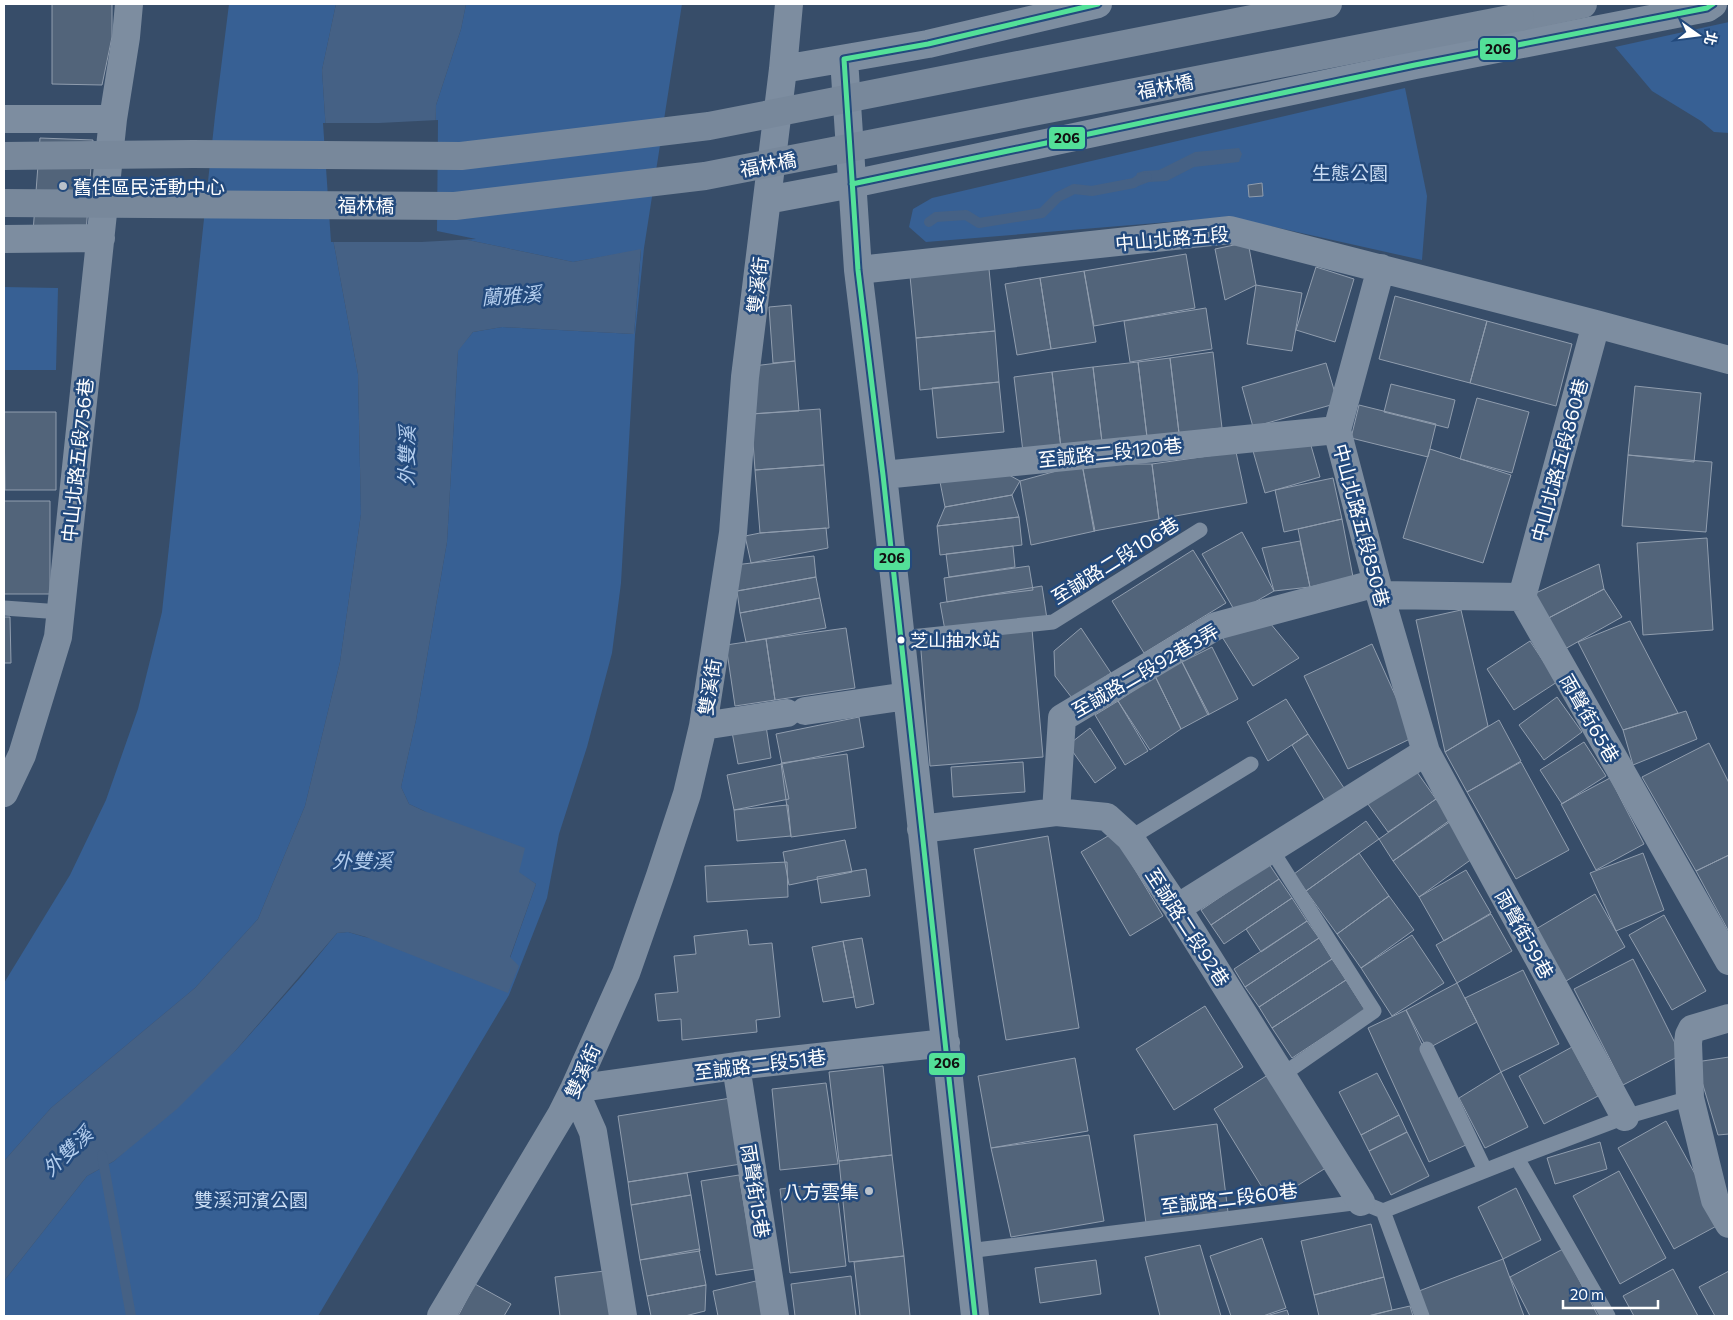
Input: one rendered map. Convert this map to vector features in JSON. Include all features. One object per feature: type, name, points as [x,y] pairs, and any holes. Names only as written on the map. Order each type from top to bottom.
[{"type":"main road","points":[[4,156],[193,154],[461,156],[709,126],[1328,4]]},
{"type":"main road","name":"福林橋","points":[[4,203],[455,206],[695,178],[1583,4]]},
{"type":"street","name":"中山北路五段756巷","points":[[4,793],[22,755],[58,637],[113,119],[130,4]]},
{"type":"street","name":"雙溪街","points":[[441,1316],[561,1115],[574,1089],[626,973],[686,794],[703,726],[732,533],[745,377],[783,69],[789,4]]},
{"type":"street","points":[[783,69],[928,44],[1095,4]]},
{"type":"street","points":[[767,200],[852,184],[1415,65],[1707,8],[1713,4]]},
{"type":"street","points":[[844,59],[858,270],[883,475],[975,1316]]},
{"type":"street","points":[[4,119],[113,119]]},
{"type":"street","name":"中山北路五段","points":[[858,270],[1230,230],[1729,360]]},
{"type":"street","points":[[4,239],[101,238]]},
{"type":"street","name":"中山北路五段850巷","points":[[1381,268],[1337,430],[1378,589],[1426,752]]},
{"type":"street","name":"中山北路五段860巷","points":[[1522,597],[1596,324]]},
{"type":"street","name":"至誠路二段120巷","points":[[883,475],[1337,430]]},
{"type":"street","points":[[1378,589],[1522,597]]},
{"type":"street","name":"至誠路二段92巷3弄","points":[[1056,812],[1062,718],[1216,626],[1378,589]]},
{"type":"street","name":"雨聲街65巷","points":[[1522,597],[1729,961]]},
{"type":"street","points":[[703,726],[907,696]]},
{"type":"street","points":[[1177,908],[1426,752]]},
{"type":"street","name":"雨聲街59巷","points":[[1426,752],[1625,1117]]},
{"type":"street","name":"至誠路二段92巷","points":[[921,829],[1056,812],[1107,817],[1130,838],[1177,908],[1282,1075],[1372,1207]]},
{"type":"street","points":[[1729,1018],[1692,1029],[1689,1035],[1690,1098],[1715,1200],[1729,1224]]},
{"type":"street","name":"至誠路二段51巷","points":[[574,1089],[736,1066],[946,1044]]},
{"type":"street","name":"雨聲街15巷","points":[[736,1066],[775,1316]]},
{"type":"street","points":[[574,1089],[593,1132],[623,1316]]},
{"type":"lane","name":"至誠路二段106巷","points":[[901,638],[1053,622],[1200,530]]},
{"type":"lane","points":[[4,608],[61,612]]},
{"type":"lane","points":[[1130,838],[1251,764]]},
{"type":"lane","points":[[1271,849],[1374,1011],[1282,1075]]},
{"type":"lane","points":[[1427,1049],[1485,1170]]},
{"type":"lane","points":[[1608,1316],[1518,1158],[1625,1117],[1690,1098]]},
{"type":"lane","name":"至誠路二段60巷","points":[[968,1251],[1372,1207],[1518,1158]]},
{"type":"lane","points":[[1372,1207],[1422,1316]]},
{"type":"green space","points":[[229,4],[336,4],[322,70],[333,239],[358,374],[361,514],[340,662],[305,806],[258,919],[195,988],[51,1108],[4,1161],[4,983],[70,875],[106,800],[138,709],[162,612],[215,116]]},
{"type":"green space","name":"雙溪河濱公園","points":[[466,4],[682,4],[644,248],[635,335],[621,583],[612,653],[587,747],[559,834],[547,898],[509,995],[318,1316],[4,1316],[4,1281],[87,1176],[114,1161],[236,1050],[337,933],[348,932],[365,937],[510,958],[536,884],[424,811],[409,804],[401,787],[416,720],[447,542],[458,350],[473,332],[502,327],[634,334],[641,250],[573,262],[434,233],[436,105],[461,29]]},
{"type":"green space","points":[[1729,22],[1729,133],[1714,132],[1701,121],[1652,91],[1615,47]]},
{"type":"green space","name":"生態公園","points":[[1405,88],[1427,196],[1422,260],[1230,217],[926,242],[909,227],[913,209],[932,198]]},
{"type":"green space","points":[[4,287],[58,288],[56,370],[4,370]]},
{"type":"water","name":"外雙溪","points":[[336,4],[466,4],[461,29],[436,105],[434,233],[573,262],[641,249],[634,334],[502,327],[473,332],[458,351],[447,542],[416,720],[401,787],[409,804],[525,848],[519,872],[536,884],[510,957],[519,966],[508,993],[366,937],[348,932],[337,933],[236,1050],[177,1109],[114,1161],[87,1176],[4,1281],[4,1161],[51,1108],[195,988],[258,919],[305,806],[340,662],[361,514],[358,374],[333,239],[322,70]]},
{"type":"water","points":[[1239,148],[1242,154],[1239,162],[1194,167],[1167,181],[1149,182],[1138,186],[1134,183],[1137,173],[1159,170],[1195,152]]},
{"type":"pier","points":[[438,120],[437,231],[476,239],[421,242],[331,242],[323,123]]},
{"type":"building","points":[[52,4],[112,4],[112,37],[102,85],[52,84]]},
{"type":"building","name":"舊佳區民活動中心","points":[[40,138],[93,140],[86,232],[33,232]]},
{"type":"building","points":[[1262,183],[1263,196],[1249,197],[1248,185]]},
{"type":"building","points":[[1248,242],[1256,285],[1225,300],[1215,249]]},
{"type":"building","points":[[1186,254],[1195,308],[1094,326],[1084,271]]},
{"type":"building","points":[[1316,267],[1354,279],[1335,342],[1296,330]]},
{"type":"building","points":[[989,269],[995,331],[916,338],[910,276]]},
{"type":"building","points":[[1084,271],[1096,342],[1051,349],[1040,278]]},
{"type":"building","points":[[1040,278],[1051,349],[1017,355],[1005,284]]},
{"type":"building","points":[[1256,285],[1302,293],[1292,351],[1247,344]]},
{"type":"building","points":[[1395,296],[1487,321],[1470,383],[1379,359]]},
{"type":"building","points":[[791,305],[795,361],[773,363],[769,307]]},
{"type":"building","points":[[1206,308],[1212,349],[1130,362],[1124,321]]},
{"type":"building","points":[[1487,321],[1572,344],[1556,406],[1470,383]]},
{"type":"building","points":[[995,331],[999,382],[920,390],[916,338]]},
{"type":"building","points":[[1213,352],[1222,428],[1179,433],[1170,358]]},
{"type":"building","points":[[1170,358],[1179,433],[1147,437],[1138,362]]},
{"type":"building","points":[[795,361],[799,411],[751,414],[753,366]]},
{"type":"building","points":[[1138,362],[1147,437],[1102,442],[1093,367]]},
{"type":"building","points":[[1326,363],[1338,403],[1253,427],[1242,387]]},
{"type":"building","points":[[1093,367],[1102,442],[1061,448],[1052,372]]},
{"type":"building","points":[[1052,372],[1061,448],[1023,452],[1014,377]]},
{"type":"building","points":[[999,382],[1004,432],[937,438],[932,388]]},
{"type":"building","points":[[1391,384],[1455,400],[1448,428],[1384,412]]},
{"type":"building","points":[[1635,386],[1701,393],[1694,462],[1628,455]]},
{"type":"building","points":[[1477,398],[1529,412],[1512,473],[1460,459]]},
{"type":"building","points":[[1359,405],[1436,424],[1428,457],[1351,438]]},
{"type":"building","points":[[820,409],[824,465],[755,470],[751,414]]},
{"type":"building","points":[[4,412],[56,412],[56,490],[5,490]]},
{"type":"building","points":[[1308,435],[1320,477],[1265,493],[1253,451]]},
{"type":"building","points":[[1430,449],[1511,475],[1483,563],[1403,538]]},
{"type":"building","points":[[1236,452],[1247,503],[1159,519],[1152,464]]},
{"type":"building","points":[[1628,455],[1712,462],[1706,532],[1622,526]]},
{"type":"building","points":[[1082,464],[1152,464],[1159,519],[1094,531]]},
{"type":"building","points":[[1082,464],[1095,531],[1031,545],[1020,481]]},
{"type":"building","points":[[824,465],[829,528],[760,533],[755,470]]},
{"type":"building","points":[[1009,475],[1020,481],[1012,495],[945,507],[940,482]]},
{"type":"building","points":[[1333,478],[1342,519],[1284,532],[1275,490]]},
{"type":"building","points":[[1012,495],[1019,517],[937,526],[945,507]]},
{"type":"building","points":[[4,501],[50,501],[50,594],[4,594]]},
{"type":"building","points":[[1019,517],[1022,545],[940,555],[937,526]]},
{"type":"building","points":[[1342,519],[1353,577],[1310,587],[1298,529]]},
{"type":"building","points":[[826,528],[828,548],[751,563],[745,536],[760,533]]},
{"type":"building","points":[[1242,532],[1274,591],[1236,613],[1202,554]]},
{"type":"building","points":[[1707,538],[1713,630],[1643,635],[1637,543]]},
{"type":"building","points":[[1300,541],[1310,587],[1274,591],[1262,548]]},
{"type":"building","points":[[1013,546],[1015,567],[949,577],[946,554]]},
{"type":"building","points":[[1193,550],[1226,603],[1144,653],[1112,601]]},
{"type":"building","points":[[814,556],[816,577],[737,591],[734,565]]},
{"type":"building","points":[[1599,564],[1604,589],[1539,623],[1527,597]]},
{"type":"building","points":[[1029,566],[1033,590],[947,602],[944,578]]},
{"type":"building","points":[[816,577],[820,598],[740,613],[737,591]]},
{"type":"building","points":[[1042,586],[1047,619],[946,636],[940,603]]},
{"type":"building","points":[[1604,589],[1622,617],[1556,654],[1539,623]]},
{"type":"building","points":[[820,598],[826,628],[746,642],[740,613]]},
{"type":"building","points":[[1461,610],[1488,726],[1445,752],[1416,620]]},
{"type":"building","points":[[4,617],[10,617],[11,663],[4,663]]},
{"type":"building","points":[[1630,621],[1678,713],[1623,730],[1578,642]]},
{"type":"building","points":[[1270,623],[1299,658],[1253,686],[1219,632]]},
{"type":"building","points":[[846,628],[855,688],[775,700],[766,639]]},
{"type":"building","points":[[1081,628],[1111,673],[1072,698],[1055,676],[1054,651]]},
{"type":"building","points":[[1032,629],[1043,757],[930,766],[920,638]]},
{"type":"building","points":[[766,639],[775,700],[735,706],[726,645]]},
{"type":"building","points":[[1530,641],[1557,682],[1514,710],[1487,669]]},
{"type":"building","points":[[1372,644],[1414,737],[1348,769],[1304,676]]},
{"type":"building","points":[[1212,647],[1238,699],[1208,715],[1182,662]]},
{"type":"building","points":[[1182,662],[1209,714],[1181,729],[1155,676]]},
{"type":"building","points":[[1155,676],[1181,729],[1150,750],[1118,701]]},
{"type":"building","points":[[1557,697],[1582,732],[1544,760],[1519,725]]},
{"type":"building","points":[[1286,699],[1308,734],[1268,761],[1247,722]]},
{"type":"building","points":[[1118,701],[1148,751],[1125,765],[1095,715]]},
{"type":"building","points":[[1686,711],[1697,739],[1633,765],[1623,730]]},
{"type":"building","points":[[859,717],[864,747],[782,764],[776,734]]},
{"type":"building","points":[[1499,720],[1521,761],[1467,792],[1445,752]]},
{"type":"building","points":[[766,726],[771,758],[738,764],[732,732]]},
{"type":"building","points":[[1090,728],[1116,768],[1095,783],[1068,745]]},
{"type":"building","points":[[1308,734],[1346,791],[1327,804],[1292,745]]},
{"type":"building","points":[[1584,742],[1606,776],[1562,804],[1540,770]]},
{"type":"building","points":[[1709,743],[1729,783],[1729,855],[1696,871],[1642,777]]},
{"type":"building","points":[[847,754],[856,828],[791,837],[781,763]]},
{"type":"building","points":[[1023,762],[1025,792],[953,797],[951,767]]},
{"type":"building","points":[[1521,762],[1569,850],[1516,879],[1467,792]]},
{"type":"building","points":[[782,764],[789,799],[734,810],[727,775]]},
{"type":"building","points":[[1412,765],[1436,799],[1388,832],[1365,800]]},
{"type":"building","points":[[1610,778],[1644,844],[1596,870],[1561,804]]},
{"type":"building","points":[[1436,799],[1451,821],[1393,861],[1379,839]]},
{"type":"building","points":[[788,805],[791,836],[737,841],[734,810]]},
{"type":"building","points":[[1450,820],[1476,856],[1419,897],[1393,861]]},
{"type":"building","points":[[1366,821],[1379,839],[1306,891],[1294,874]]},
{"type":"building","points":[[1113,833],[1163,916],[1130,936],[1081,852]]},
{"type":"building","points":[[1048,836],[1079,1028],[1006,1040],[974,849]]},
{"type":"building","points":[[845,840],[852,872],[789,885],[783,852]]},
{"type":"building","points":[[1359,853],[1389,896],[1337,934],[1306,891]]},
{"type":"building","points":[[1643,853],[1664,910],[1616,931],[1590,873]]},
{"type":"building","points":[[1729,855],[1729,932],[1696,871]]},
{"type":"building","points":[[787,862],[788,897],[707,902],[705,866]]},
{"type":"building","points":[[1269,864],[1279,879],[1211,925],[1201,910]]},
{"type":"building","points":[[866,869],[870,896],[821,903],[817,877]]},
{"type":"building","points":[[1466,870],[1491,913],[1444,941],[1419,897]]},
{"type":"building","points":[[1279,879],[1292,898],[1224,944],[1211,925]]},
{"type":"building","points":[[1595,894],[1625,947],[1566,981],[1536,929]]},
{"type":"building","points":[[1389,896],[1414,930],[1361,968],[1337,934]]},
{"type":"building","points":[[1292,898],[1307,921],[1261,952],[1246,929]]},
{"type":"building","points":[[1491,914],[1512,951],[1457,983],[1436,945]]},
{"type":"building","points":[[1664,915],[1706,991],[1672,1010],[1629,935]]},
{"type":"building","points":[[1307,921],[1319,938],[1245,987],[1234,969]]},
{"type":"building","points":[[747,930],[749,945],[772,943],[780,1017],[756,1020],[757,1032],[682,1040],[681,1019],[658,1021],[655,994],[678,992],[674,956],[696,954],[694,936]]},
{"type":"building","points":[[1412,935],[1444,983],[1392,1016],[1361,968]]},
{"type":"building","points":[[862,938],[874,1004],[856,1008],[843,941]]},
{"type":"building","points":[[1319,938],[1332,959],[1259,1007],[1245,987]]},
{"type":"building","points":[[843,941],[854,997],[823,1002],[812,947]]},
{"type":"building","points":[[1332,959],[1346,980],[1272,1028],[1259,1007]]},
{"type":"building","points":[[1633,959],[1681,1055],[1623,1085],[1574,989]]},
{"type":"building","points":[[1523,970],[1559,1044],[1501,1072],[1465,998]]},
{"type":"building","points":[[1346,980],[1365,1010],[1292,1058],[1272,1028]]},
{"type":"building","points":[[1457,983],[1477,1022],[1427,1049],[1406,1010]]},
{"type":"building","points":[[1205,1006],[1243,1067],[1174,1110],[1136,1049]]},
{"type":"building","points":[[1406,1010],[1468,1144],[1429,1162],[1368,1028]]},
{"type":"building","points":[[1572,1047],[1598,1096],[1544,1124],[1519,1076]]},
{"type":"building","points":[[1729,1057],[1729,1134],[1718,1135],[1696,1062]]},
{"type":"building","points":[[1075,1058],[1088,1131],[991,1148],[978,1076]]},
{"type":"building","points":[[883,1066],[892,1155],[839,1161],[829,1072]]},
{"type":"building","points":[[1501,1072],[1528,1127],[1485,1148],[1459,1098]]},
{"type":"building","points":[[1271,1073],[1329,1166],[1271,1202],[1214,1109]]},
{"type":"building","points":[[1377,1073],[1399,1115],[1361,1135],[1339,1092]]},
{"type":"building","points":[[826,1083],[838,1164],[780,1170],[772,1089]]},
{"type":"building","points":[[731,1098],[741,1164],[628,1182],[618,1116]]},
{"type":"building","points":[[1399,1115],[1407,1132],[1369,1151],[1361,1135]]},
{"type":"building","points":[[1666,1121],[1722,1223],[1674,1249],[1618,1148]]},
{"type":"building","points":[[1217,1124],[1228,1212],[1146,1223],[1134,1135]]},
{"type":"building","points":[[1407,1132],[1429,1176],[1391,1195],[1369,1151]]},
{"type":"building","points":[[1089,1135],[1104,1221],[1011,1237],[991,1148]]},
{"type":"building","points":[[1600,1142],[1607,1169],[1555,1184],[1547,1158]]},
{"type":"building","points":[[892,1155],[904,1256],[849,1262],[839,1161]]},
{"type":"building","points":[[1619,1171],[1666,1258],[1620,1284],[1573,1196]]},
{"type":"building","points":[[687,1173],[691,1195],[631,1205],[628,1182]]},
{"type":"building","points":[[739,1175],[755,1269],[716,1275],[701,1181]]},
{"type":"building","points":[[836,1182],[846,1266],[790,1273],[780,1189]]},
{"type":"building","points":[[1516,1188],[1541,1240],[1503,1259],[1478,1207]]},
{"type":"building","points":[[691,1195],[700,1251],[640,1260],[631,1205]]},
{"type":"building","points":[[1371,1224],[1384,1277],[1314,1295],[1301,1241]]},
{"type":"building","points":[[1262,1238],[1286,1308],[1263,1316],[1231,1316],[1210,1256]]},
{"type":"building","points":[[1200,1245],[1221,1316],[1160,1316],[1145,1257]]},
{"type":"building","points":[[699,1249],[706,1285],[647,1296],[640,1260]]},
{"type":"building","points":[[1563,1249],[1598,1316],[1530,1316],[1510,1277]]},
{"type":"building","points":[[904,1256],[910,1316],[860,1316],[854,1262]]},
{"type":"building","points":[[1503,1259],[1524,1316],[1428,1316],[1419,1291]]},
{"type":"building","points":[[1096,1260],[1101,1294],[1040,1303],[1035,1268]]},
{"type":"building","points":[[1673,1269],[1698,1316],[1634,1316],[1623,1296]]},
{"type":"building","points":[[605,1271],[610,1316],[560,1316],[555,1277]]},
{"type":"building","points":[[1729,1271],[1729,1316],[1715,1316],[1699,1287]]},
{"type":"building","points":[[851,1276],[856,1316],[795,1316],[791,1284]]},
{"type":"building","points":[[1384,1277],[1392,1310],[1368,1316],[1319,1316],[1314,1295]]},
{"type":"building","points":[[756,1281],[763,1316],[718,1316],[713,1291]]},
{"type":"building","points":[[475,1284],[511,1304],[504,1316],[458,1316]]},
{"type":"building","points":[[706,1285],[705,1311],[685,1316],[651,1316],[647,1296]]},
{"type":"building","points":[[1410,1306],[1413,1316],[1368,1316],[1392,1310]]},
{"type":"building","points":[[1287,1310],[1289,1316],[1266,1316]]},
{"type":"waterway","points":[[929,222],[936,217],[966,215],[979,223],[1042,213],[1058,197],[1074,189],[1092,191],[1134,183],[1141,178],[1147,177]]},
{"type":"waterway","points":[[102,1155],[131,1316]]},
{"type":"transit line","name":"206","points":[[975,1316],[883,475],[858,270],[844,59],[928,44],[1098,4]]},
{"type":"transit line","name":"206","points":[[852,184],[1415,65],[1707,8],[1713,4]]},
{"type":"place","name":"舊佳區民活動中心","points":[[63,186]]},
{"type":"place","name":"芝山抽水站","points":[[901,640]]},
{"type":"place","name":"八方雲集","points":[[869,1191]]},
{"type":"water label","name":"蘭雅溪","points":[[511,295]]}]
